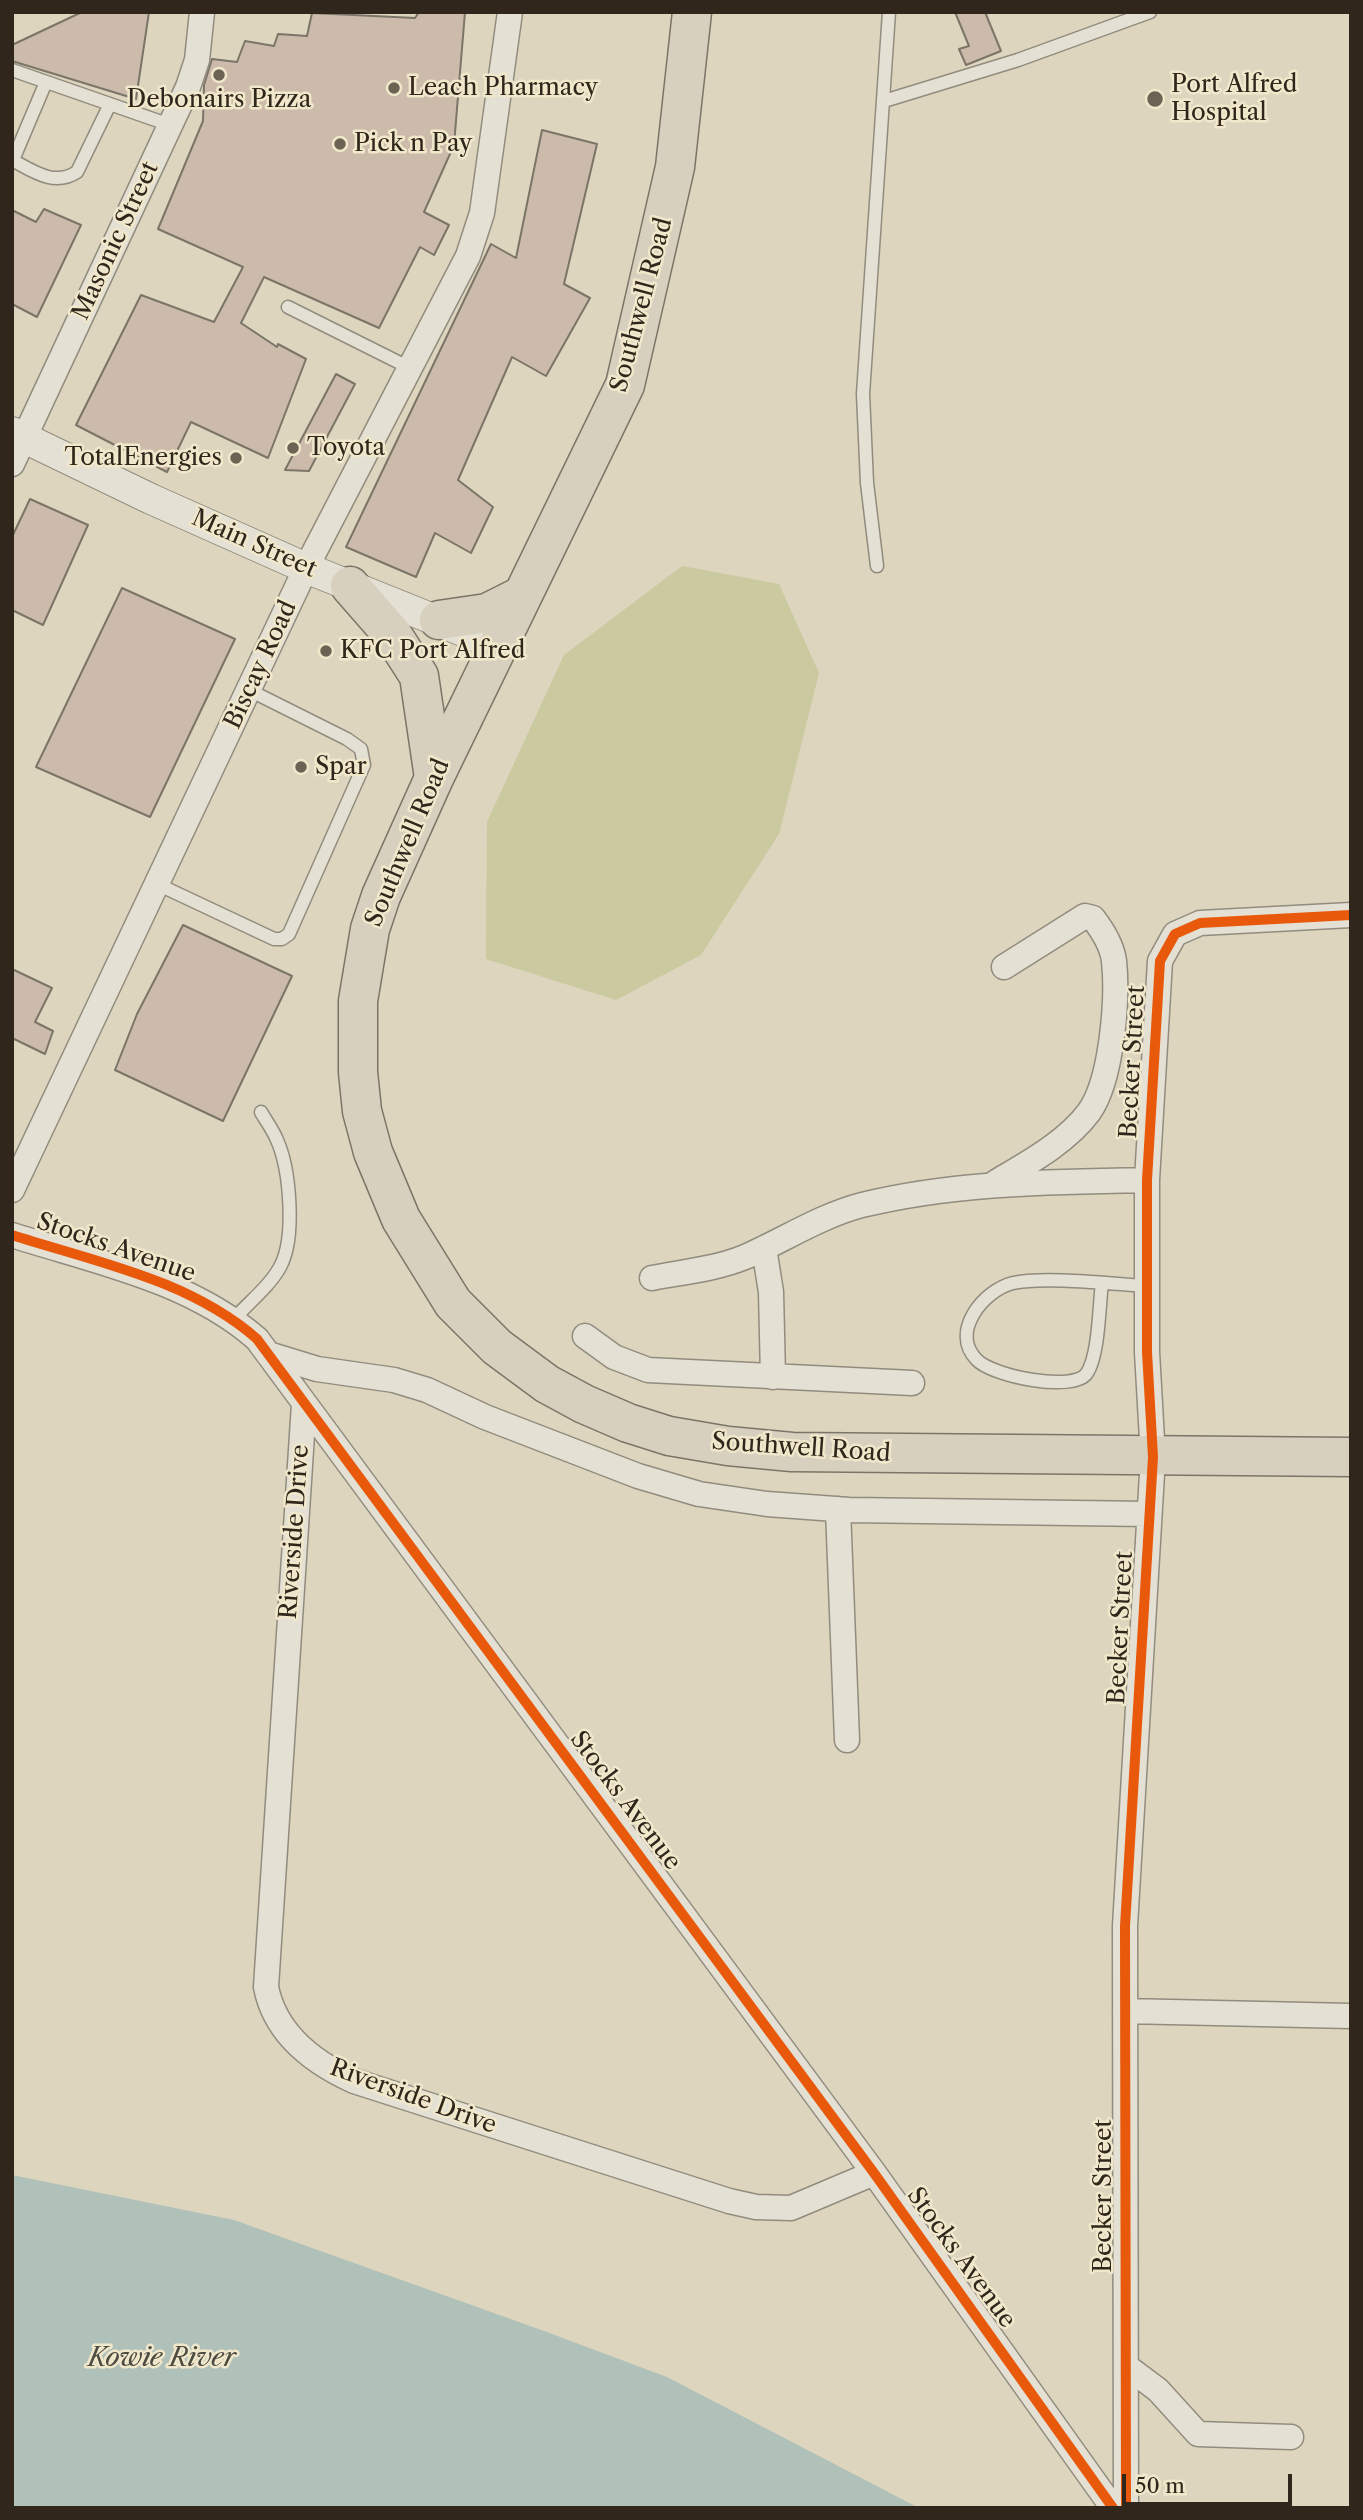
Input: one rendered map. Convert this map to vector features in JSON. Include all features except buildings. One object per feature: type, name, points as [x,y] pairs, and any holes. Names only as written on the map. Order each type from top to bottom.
[{"type":"main road","name":"Southwell Road","points":[[692,12],[676,167],[625,385],[434,778],[381,897],[370,929],[358,1001],[358,1072],[362,1111],[373,1152],[401,1219],[453,1303],[520,1366],[584,1405],[669,1436],[728,1446],[804,1452],[1351,1457]]},
{"type":"main road","points":[[350,586],[397,640],[419,676],[434,778]]},
{"type":"main road","points":[[439,620],[487,613],[523,595]]},
{"type":"street","name":"Biscay Road","points":[[12,1190],[306,568],[468,256],[482,213],[510,12]]},
{"type":"street","name":"Masonic Street","points":[[12,464],[19,434],[170,125],[197,60],[206,14]]},
{"type":"street","name":"Main Street","points":[[19,434],[151,499],[306,568],[500,646]]},
{"type":"street","name":"Becker Street","points":[[1126,2508],[1125,1926],[1153,1457],[1147,1352],[1147,1180],[1160,961],[1167,944],[1175,934],[1200,923],[1351,915]]},
{"type":"street","points":[[993,1184],[1071,1132],[1090,1111],[1098,1095],[1112,1036],[1114,961],[1108,942],[1093,918],[1085,916],[1004,967]]},
{"type":"street","points":[[652,1278],[724,1264],[764,1248],[819,1220],[860,1206],[960,1186],[1147,1180]]},
{"type":"street","name":"Stocks Avenue","points":[[12,1235],[189,1293],[234,1319],[257,1339],[874,2172],[1113,2508]]},
{"type":"street","points":[[764,1248],[771,1292],[773,1377]]},
{"type":"street","points":[[585,1336],[614,1357],[648,1370],[912,1383]]},
{"type":"street","points":[[268,1354],[317,1369],[394,1380],[426,1390],[485,1417],[638,1476],[699,1494],[767,1504],[838,1509],[1149,1514]]},
{"type":"street","name":"Riverside Drive","points":[[304,1404],[266,1987],[269,2004],[278,2020],[310,2057],[354,2081],[729,2201],[756,2207],[791,2208],[874,2172]]},
{"type":"street","points":[[838,1509],[847,1740]]},
{"type":"street","points":[[1125,2011],[1351,2016]]},
{"type":"street","points":[[1126,2366],[1158,2390],[1198,2434],[1291,2437]]},
{"type":"lane","points":[[877,566],[867,483],[863,394],[889,12]]},
{"type":"lane","points":[[884,101],[1018,60],[1150,12]]},
{"type":"lane","points":[[12,70],[170,125]]},
{"type":"lane","points":[[46,82],[12,160],[43,176],[59,180],[77,172],[110,104]]},
{"type":"lane","points":[[289,307],[410,368]]},
{"type":"lane","points":[[157,884],[274,939],[282,939],[289,934],[364,765],[360,749],[347,739],[249,690]]},
{"type":"lane","points":[[234,1319],[268,1283],[286,1252],[288,1196],[284,1166],[278,1142],[261,1112]]},
{"type":"lane","points":[[1102,1283],[1092,1357],[1087,1373],[1081,1380],[1071,1383],[1012,1377],[982,1366],[970,1351],[969,1327],[973,1313],[998,1289],[1018,1282],[1102,1283],[1147,1286]]},
{"type":"green space","points":[[682,566],[779,584],[819,673],[779,834],[701,955],[616,1000],[486,959],[487,822],[564,655]]},
{"type":"water","name":"Kowie River","points":[[12,2175],[234,2220],[544,2331],[667,2377],[919,2508],[12,2508]]},
{"type":"cycle path","points":[[1126,2508],[1125,1926],[1153,1457],[1147,1352],[1147,1180],[1160,961],[1175,934],[1200,923],[1351,915]]},
{"type":"cycle path","points":[[12,1235],[109,1264],[172,1287],[231,1319],[257,1339],[874,2173],[1113,2508]]},
{"type":"place","name":"Debonairs Pizza","points":[[219,75]]},
{"type":"place","name":"Leach Pharmacy","points":[[394,88]]},
{"type":"place","name":"Port Alfred Hospital","points":[[1155,99]]},
{"type":"place","name":"Pick n Pay","points":[[340,144]]},
{"type":"place","name":"Toyota","points":[[293,448]]},
{"type":"place","name":"TotalEnergies","points":[[236,458]]},
{"type":"place","name":"KFC Port Alfred","points":[[326,651]]},
{"type":"place","name":"Spar","points":[[301,767]]}]
